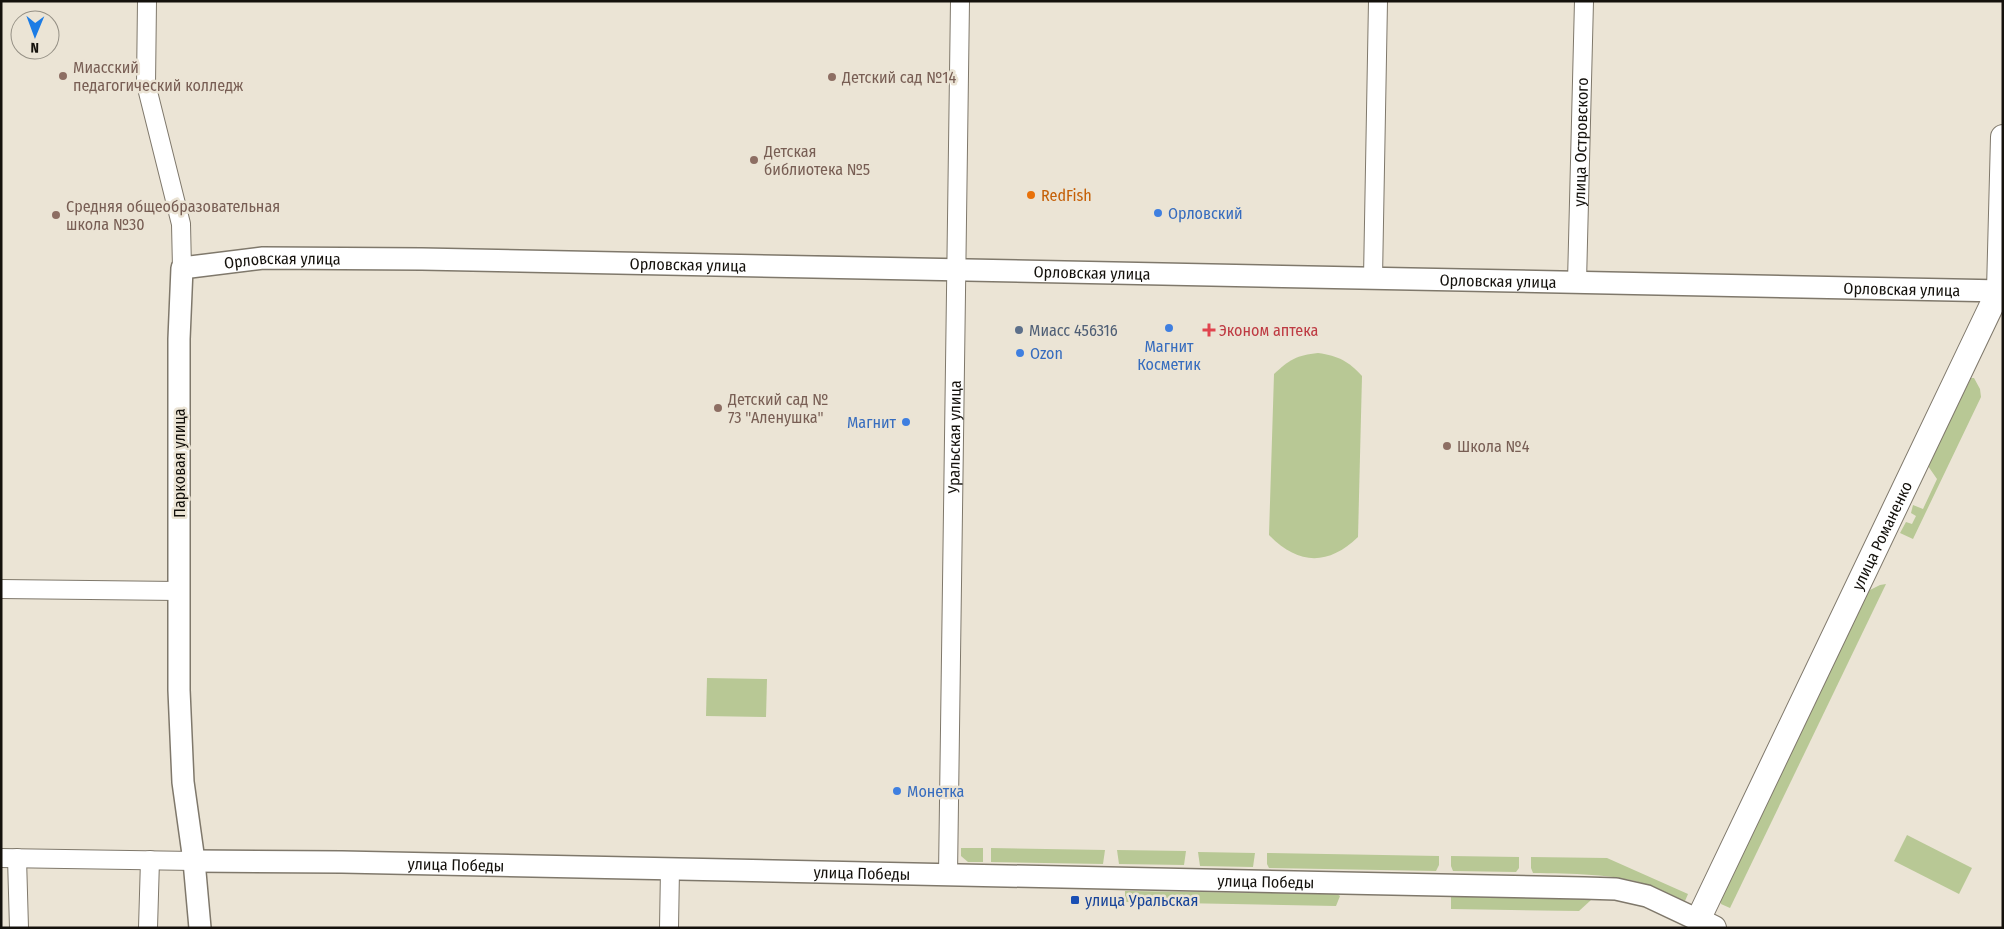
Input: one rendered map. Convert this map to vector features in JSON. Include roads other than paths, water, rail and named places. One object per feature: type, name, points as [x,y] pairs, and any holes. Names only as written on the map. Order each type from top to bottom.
[{"type":"main road","name":"улица Романенко","points":[[1710,926],[2001,291],[2003,137]]},
{"type":"street","name":"Парковая улица","points":[[147,1],[146,84],[182,224],[182,268],[178,339],[178,690],[183,782],[194,861],[200,928]]},
{"type":"street","name":"Уральская улица","points":[[948,875],[960,1]]},
{"type":"street","points":[[1373,278],[1378,1]]},
{"type":"street","name":"улица Островского","points":[[1577,282],[1584,1]]},
{"type":"street","name":"Орловская улица","points":[[182,268],[263,258],[422,259],[2001,291]]},
{"type":"street","points":[[1,589],[178,590]]},
{"type":"street","points":[[9,858],[19,928]]},
{"type":"street","name":"улица Победы","points":[[9,858],[352,862],[1616,889],[1647,896],[1710,926]]},
{"type":"street","points":[[148,928],[150,860]]},
{"type":"street","points":[[669,928],[670,869]]},
{"type":"place","name":"Миасский педагогический колледж","points":[[63,76]]},
{"type":"place","name":"Детский сад №14","points":[[832,77]]},
{"type":"place","name":"Детская библиотека №5","points":[[754,160]]},
{"type":"place","name":"RedFish","points":[[1031,195]]},
{"type":"place","name":"Орловский","points":[[1158,213]]},
{"type":"place","name":"Средняя общеобразовательная школа №30","points":[[56,215]]},
{"type":"place","name":"Магнит Косметик","points":[[1169,328]]},
{"type":"place","name":"Миасс 456316","points":[[1019,330]]},
{"type":"place","name":"Эконом аптека","points":[[1209,330]]},
{"type":"place","name":"Ozon","points":[[1020,353]]},
{"type":"place","name":"Детский сад № 73 \"Аленушка\"","points":[[718,408]]},
{"type":"place","name":"Магнит","points":[[906,422]]},
{"type":"place","name":"Школа №4","points":[[1447,446]]},
{"type":"place","name":"Монетка","points":[[897,791]]},
{"type":"place","name":"улица Уральская","points":[[1075,900]]}]
